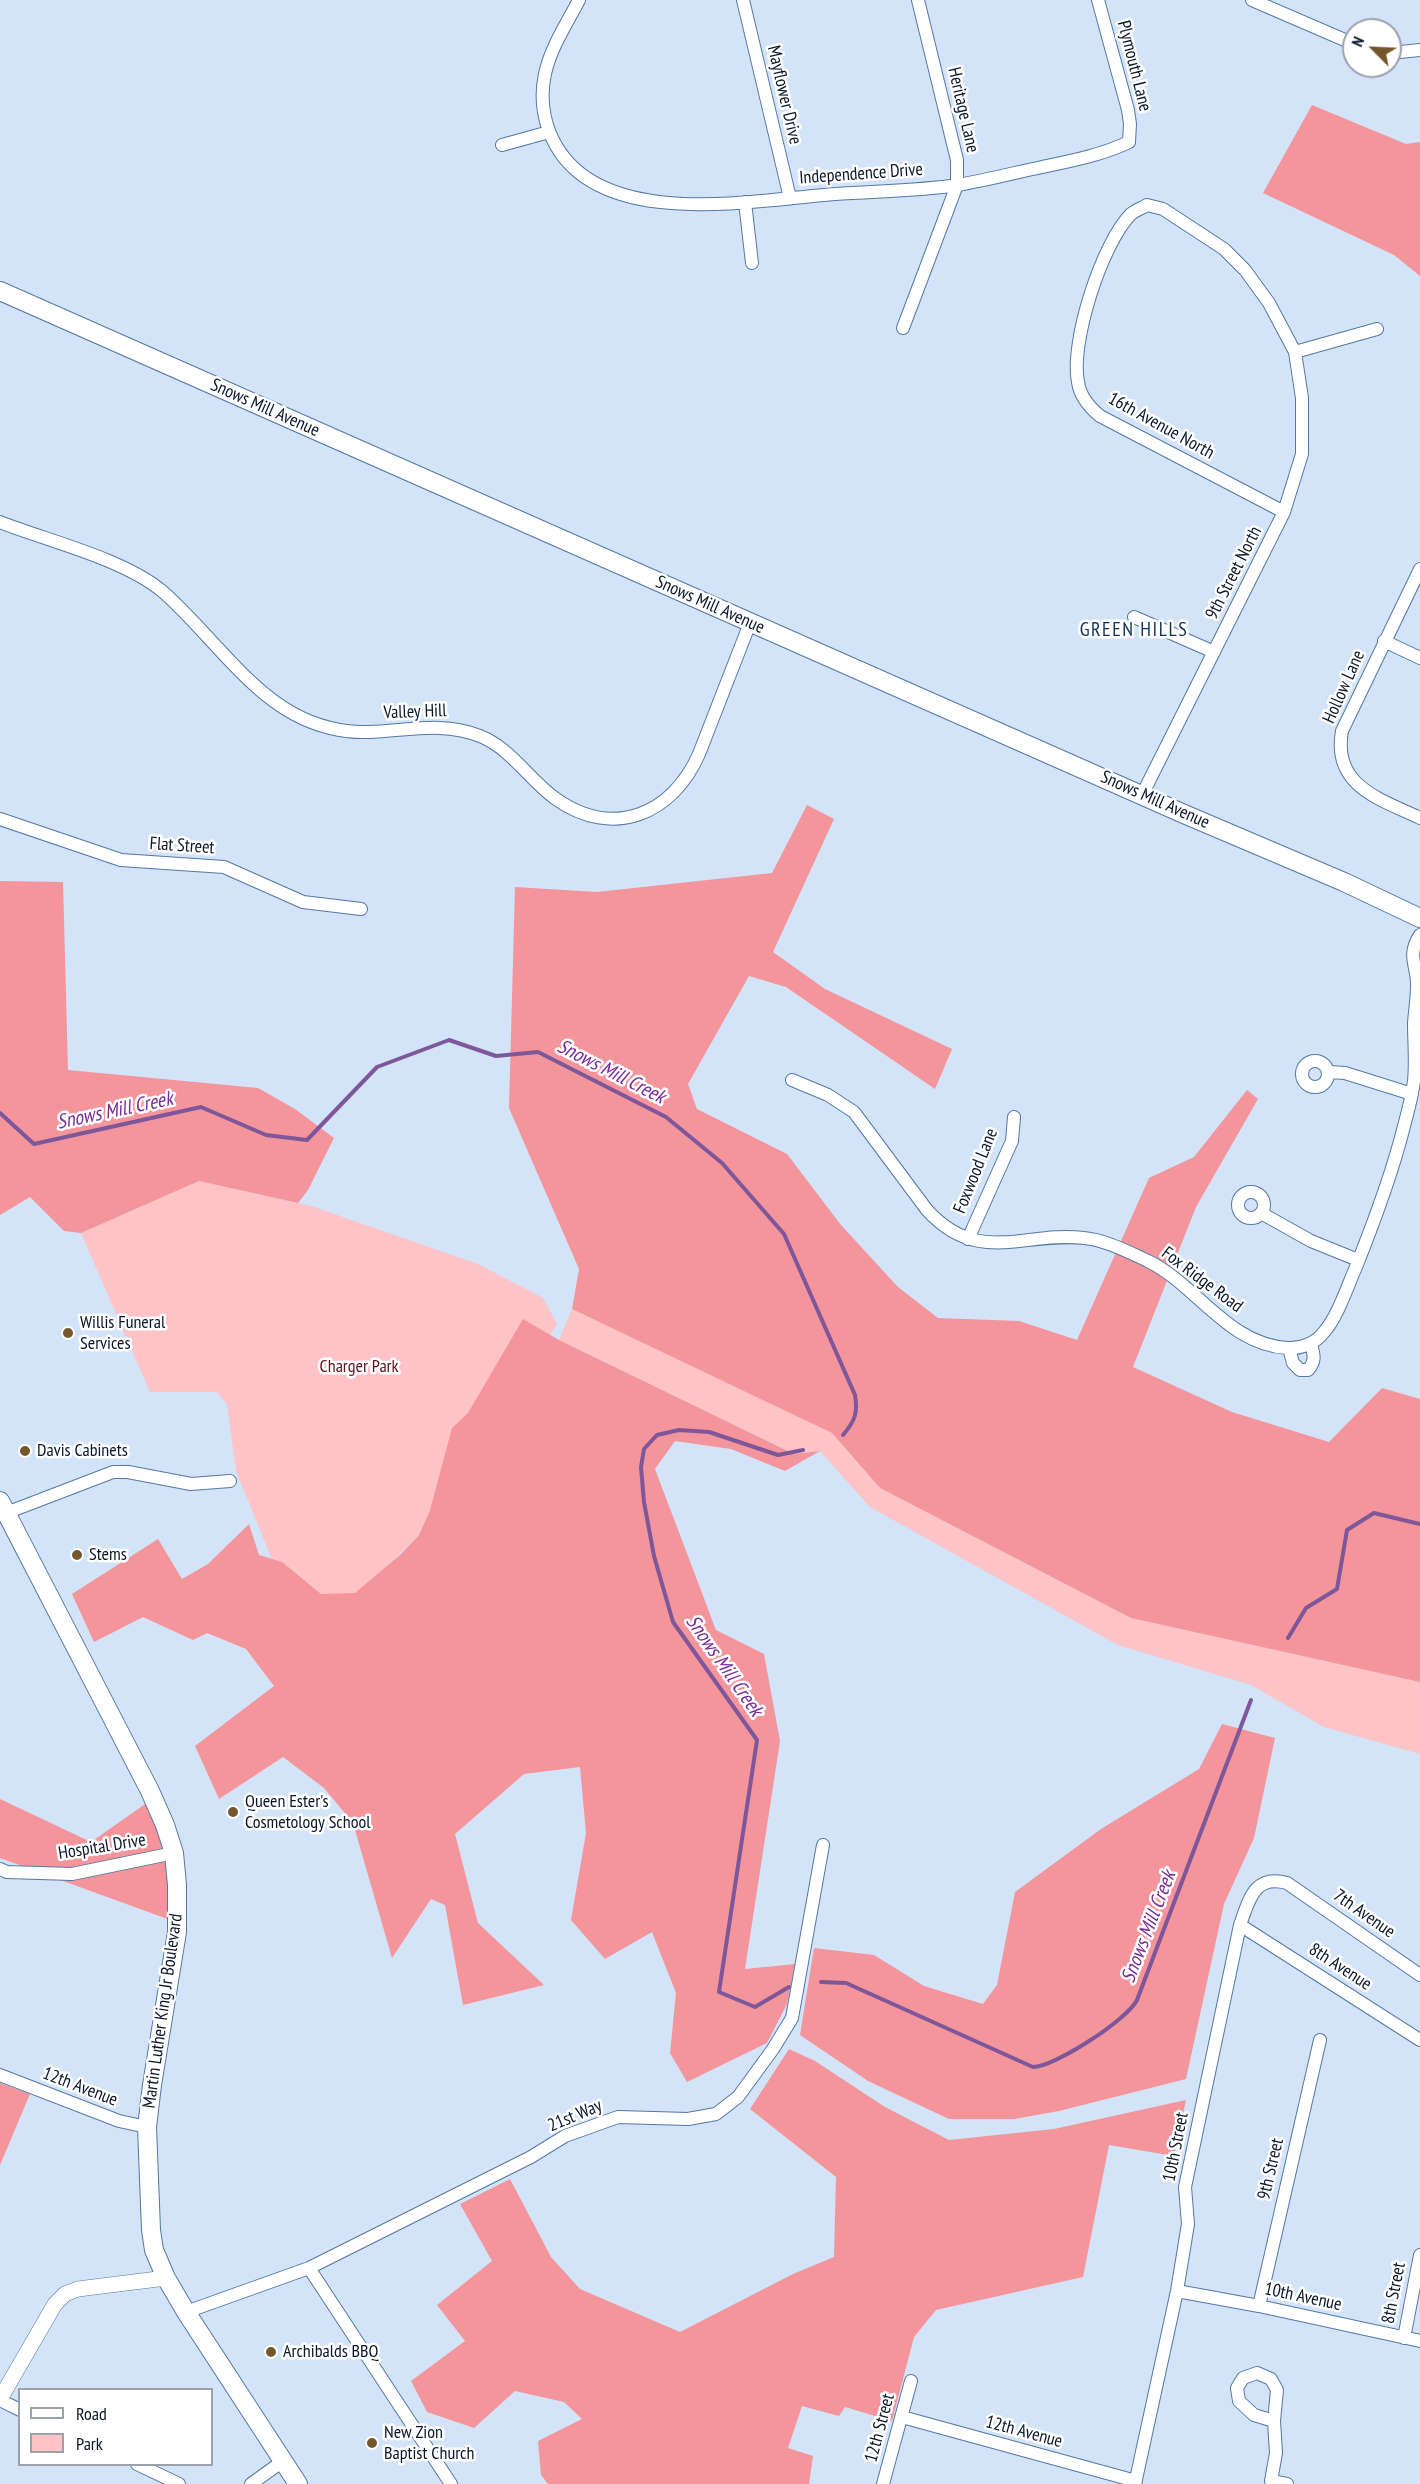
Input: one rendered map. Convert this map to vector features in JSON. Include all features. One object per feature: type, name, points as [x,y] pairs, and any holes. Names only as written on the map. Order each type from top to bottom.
[{"type":"main road","name":"Snows Mill Avenue","points":[[0,291],[750,623],[1334,878],[1420,918]]},
{"type":"main road","name":"Martin Luther King Jr Boulevard","points":[[3,1507],[150,1791],[174,1853],[177,1932],[147,2127],[151,2230],[156,2256],[186,2312],[298,2484]]},
{"type":"street","points":[[502,145],[549,132],[543,105],[545,71],[579,0]]},
{"type":"street","name":"Mayflower Drive","points":[[743,0],[790,198]]},
{"type":"street","name":"Heritage Lane","points":[[903,328],[957,185],[957,160],[918,0]]},
{"type":"street","name":"Plymouth Lane","points":[[1099,0],[1128,110],[1129,142]]},
{"type":"street","points":[[1252,0],[1342,39]]},
{"type":"street","points":[[1402,52],[1420,50]]},
{"type":"street","name":"Independence Drive","points":[[549,132],[558,150],[572,166],[593,182],[625,195],[666,204],[691,205],[957,185],[1068,161],[1114,149],[1129,142]]},
{"type":"street","points":[[745,202],[752,263]]},
{"type":"street","name":"9th Street North","points":[[1105,259],[1111,244],[1133,212],[1147,205],[1163,208],[1224,249],[1245,270],[1269,303],[1295,352],[1302,398],[1302,454],[1284,512],[1142,795]]},
{"type":"street","name":"16th Avenue North","points":[[1105,259],[1086,309],[1077,352],[1077,382],[1089,407],[1123,429],[1284,512]]},
{"type":"street","points":[[1295,352],[1377,329]]},
{"type":"street","name":"Valley Hill","points":[[0,522],[120,566],[142,577],[192,620],[271,700],[294,714],[320,725],[347,731],[367,732],[430,726],[466,731],[497,745],[514,758],[554,797],[572,809],[607,819],[628,818],[649,812],[679,789],[696,762],[750,623]]},
{"type":"street","name":"Hollow Lane","points":[[1419,571],[1342,731],[1340,745],[1341,759],[1347,771],[1365,791],[1420,818]]},
{"type":"street","points":[[1134,617],[1214,652]]},
{"type":"street","points":[[1384,641],[1420,658]]},
{"type":"street","name":"Flat Street","points":[[0,819],[121,860],[224,867],[303,902],[361,909]]},
{"type":"street","points":[[1289,1348],[1293,1363],[1300,1370],[1308,1370],[1314,1363],[1311,1344],[1325,1332],[1388,1186],[1412,1094],[1419,981],[1412,962],[1420,935]]},
{"type":"street","points":[[1329,1072],[1345,1073],[1412,1094]]},
{"type":"street","name":"Fox Ridge Road","points":[[792,1080],[828,1095],[854,1112],[938,1222],[969,1239],[990,1243],[1071,1237],[1099,1240],[1151,1263],[1184,1286],[1214,1314],[1236,1329],[1269,1344],[1289,1348],[1311,1344]]},
{"type":"street","name":"Foxwood Lane","points":[[969,1239],[1012,1141],[1014,1117]]},
{"type":"street","points":[[1262,1213],[1311,1241],[1358,1260]]},
{"type":"street","points":[[3,1507],[113,1472],[128,1472],[191,1484],[230,1481]]},
{"type":"street","name":"21st Way","points":[[186,2312],[309,2268],[531,2157],[565,2136],[618,2117],[688,2119],[716,2114],[738,2097],[773,2049],[792,2018],[823,1845]]},
{"type":"street","name":"Hospital Drive","points":[[0,1869],[7,1872],[72,1874],[174,1853]]},
{"type":"street","name":"10th Street","points":[[1135,2483],[1177,2291],[1188,2224],[1185,2187],[1240,1926],[1251,1895],[1260,1885],[1273,1879],[1287,1882]]},
{"type":"street","name":"7th Avenue","points":[[1287,1882],[1420,1975]]},
{"type":"street","name":"8th Avenue","points":[[1240,1926],[1420,2040]]},
{"type":"street","name":"9th Street","points":[[1259,2306],[1320,2040]]},
{"type":"street","name":"12th Avenue","points":[[0,2075],[118,2121],[147,2127]]},
{"type":"street","name":"8th Street","points":[[1404,2338],[1420,2255]]},
{"type":"street","points":[[309,2268],[451,2484]]},
{"type":"street","points":[[18,2409],[0,2400],[55,2304],[65,2294],[78,2289],[166,2278]]},
{"type":"street","name":"10th Avenue","points":[[1177,2291],[1259,2306],[1420,2341]]},
{"type":"street","name":"12th Street","points":[[883,2484],[911,2381]]},
{"type":"street","name":"12th Avenue","points":[[902,2417],[1135,2483]]},
{"type":"street","points":[[1274,2421],[1276,2453],[1270,2482],[1287,2484]]},
{"type":"street","points":[[251,2484],[283,2461]]},
{"type":"street","points":[[141,2466],[179,2484]]},
{"type":"green space","name":"Charger Park","points":[[199,1181],[311,1206],[478,1264],[543,1298],[557,1324],[430,1509],[419,1535],[336,1615],[275,1567],[236,1471],[227,1404],[217,1392],[150,1392],[81,1233]]},
{"type":"green space","points":[[572,1309],[759,1396],[832,1433],[880,1488],[1131,1618],[1420,1682],[1420,1754],[1324,1727],[1251,1685],[1118,1645],[870,1507],[820,1451],[794,1454],[559,1340]]},
{"type":"shaded area","points":[[1312,105],[1406,144],[1420,142],[1420,276],[1394,255],[1263,193]]},
{"type":"shaded area","points":[[807,805],[834,819],[773,952],[825,989],[952,1049],[935,1089],[786,987],[749,976],[688,1084],[697,1109],[787,1154],[841,1225],[898,1287],[938,1318],[1019,1321],[1077,1340],[1149,1178],[1194,1157],[1247,1090],[1258,1099],[1196,1207],[1133,1367],[1232,1412],[1329,1442],[1382,1388],[1420,1399],[1420,1682],[1131,1618],[880,1488],[832,1433],[572,1309],[579,1269],[509,1108],[515,887],[597,892],[772,873]]},
{"type":"shaded area","points":[[0,881],[63,882],[68,1070],[258,1088],[295,1109],[334,1138],[308,1190],[298,1203],[199,1181],[81,1233],[64,1231],[30,1197],[0,1215]]},
{"type":"shaded area","points":[[523,1319],[559,1340],[794,1454],[820,1451],[785,1471],[731,1449],[675,1441],[655,1469],[716,1630],[764,1654],[780,1741],[745,1969],[795,1964],[787,2004],[767,2043],[687,2082],[670,2053],[676,1993],[652,1932],[605,1959],[571,1920],[586,1833],[580,1767],[524,1774],[455,1834],[478,1923],[544,1985],[463,2005],[445,1905],[431,1899],[392,1958],[353,1823],[324,1788],[283,1757],[219,1799],[195,1746],[274,1686],[246,1649],[207,1633],[193,1640],[143,1617],[94,1642],[72,1594],[158,1539],[182,1579],[208,1564],[249,1524],[259,1555],[282,1562],[321,1594],[355,1593],[401,1554],[419,1535],[430,1510],[452,1428],[468,1413]]},
{"type":"shaded area","points":[[1222,1724],[1275,1738],[1254,1838],[1224,1904],[1186,2079],[1059,2111],[1014,2119],[949,2119],[868,2081],[800,2035],[814,1948],[874,1955],[924,1986],[983,2004],[997,1985],[1015,1892],[1101,1829],[1199,1769]]},
{"type":"shaded area","points":[[0,1799],[91,1842],[148,1802],[181,1876],[173,1921],[0,1858]]},
{"type":"shaded area","points":[[789,2049],[815,2061],[885,2107],[949,2140],[1054,2129],[1186,2100],[1174,2156],[1109,2145],[1083,2277],[936,2310],[914,2337],[892,2421],[845,2407],[839,2416],[802,2406],[788,2448],[813,2456],[809,2484],[548,2484],[541,2475],[538,2441],[582,2419],[564,2402],[515,2391],[474,2428],[427,2412],[411,2381],[465,2341],[437,2305],[492,2261],[460,2204],[510,2179],[551,2257],[580,2289],[680,2332],[793,2274],[834,2257],[836,2177],[750,2109]]},
{"type":"shaded area","points":[[0,2083],[30,2094],[0,2165]]},
{"type":"waterway","name":"Snows Mill Creek","points":[[0,1113],[34,1144],[201,1107],[266,1135],[307,1140],[377,1067],[449,1040],[496,1056],[538,1052],[666,1117],[722,1163],[784,1234],[855,1395],[855,1416],[843,1435]]},
{"type":"waterway","name":"Snows Mill Creek","points":[[789,1987],[755,2007],[719,1992],[757,1740],[673,1622],[654,1556],[644,1502],[641,1467],[644,1449],[657,1435],[679,1430],[709,1432],[778,1455],[803,1450]]},
{"type":"waterway","name":"Snows Mill Creek","points":[[1288,1638],[1306,1608],[1337,1589],[1347,1530],[1374,1513],[1420,1524]]},
{"type":"waterway","name":"Snows Mill Creek","points":[[821,1982],[846,1983],[1033,2067],[1057,2059],[1089,2041],[1131,2009],[1137,2000],[1251,1700]]},
{"type":"place","name":"Willis Funeral Services","points":[[68,1333]]},
{"type":"place","name":"Davis Cabinets","points":[[25,1451]]},
{"type":"place","name":"Stems","points":[[77,1555]]},
{"type":"place","name":"Queen Ester's Cosmetology School","points":[[233,1812]]},
{"type":"place","name":"Archibalds BBQ","points":[[271,2352]]},
{"type":"place","name":"New Zion Baptist Church","points":[[372,2443]]},
{"type":"district","name":"GREEN HILLS","points":[[1134,630]]}]
